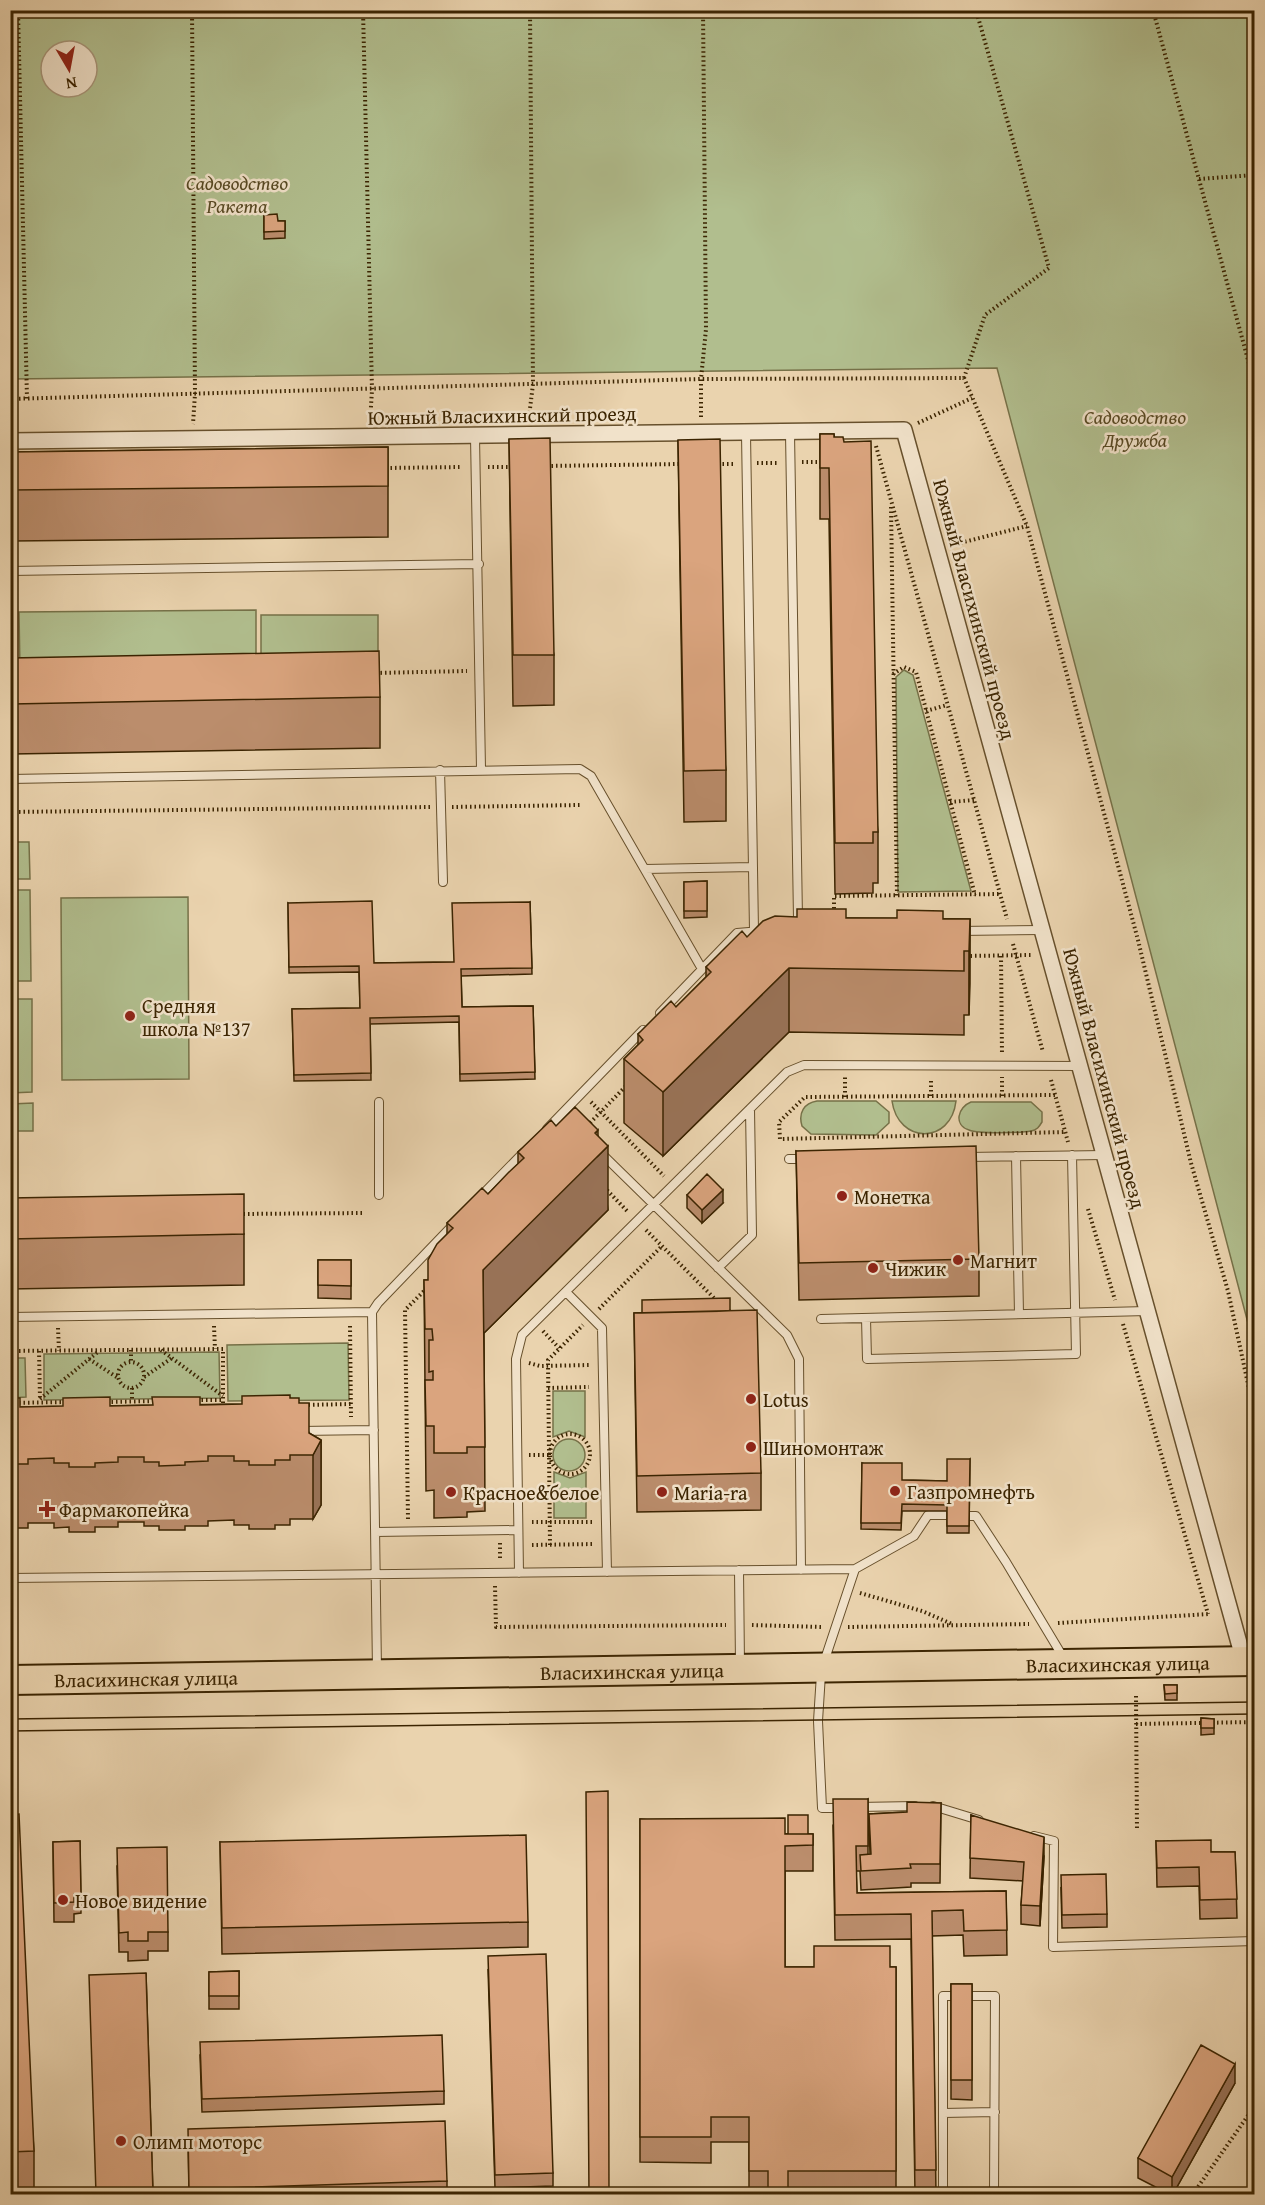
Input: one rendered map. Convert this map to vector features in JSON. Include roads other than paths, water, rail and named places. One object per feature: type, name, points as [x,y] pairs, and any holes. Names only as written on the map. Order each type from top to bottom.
[{"type":"highway","name":"Власихинская улица","points":[[10,1680],[1249,1661]]},
{"type":"street","name":"Южный Власихинский проезд","points":[[10,441],[746,434],[904,430],[1231,1613],[1249,1661]]},
{"type":"lane","points":[[790,433],[798,931]]},
{"type":"lane","points":[[746,434],[754,931]]},
{"type":"lane","points":[[475,436],[481,769]]},
{"type":"lane","points":[[10,571],[478,564]]},
{"type":"lane","points":[[10,779],[580,769],[591,776],[702,969]]},
{"type":"lane","points":[[440,770],[443,882]]},
{"type":"lane","points":[[645,869],[753,867]]},
{"type":"lane","points":[[951,931],[1042,930]]},
{"type":"lane","points":[[654,1019],[737,933],[771,931]]},
{"type":"lane","points":[[538,1137],[646,1027]]},
{"type":"lane","points":[[519,1573],[516,1359],[522,1335],[787,1072],[804,1065],[1080,1066]]},
{"type":"lane","points":[[379,1102],[379,1195]]},
{"type":"lane","points":[[718,1268],[752,1235],[750,1109]]},
{"type":"lane","points":[[561,1114],[580,1133]]},
{"type":"lane","points":[[474,1204],[530,1146]]},
{"type":"lane","points":[[596,1149],[787,1335],[799,1359],[801,1570]]},
{"type":"lane","points":[[866,1318],[867,1359],[1076,1354],[1072,1155]]},
{"type":"lane","points":[[956,1157],[1104,1155]]},
{"type":"lane","points":[[1016,1156],[1019,1314]]},
{"type":"lane","points":[[789,1160],[813,1159]]},
{"type":"lane","points":[[377,1675],[372,1312],[458,1220]]},
{"type":"lane","points":[[566,1292],[602,1328],[607,1572]]},
{"type":"lane","points":[[821,1319],[1147,1311]]},
{"type":"lane","points":[[10,1317],[372,1312]]},
{"type":"lane","points":[[293,1431],[374,1430]]},
{"type":"lane","points":[[10,1578],[855,1569],[914,1536],[928,1515],[947,1515]]},
{"type":"lane","points":[[970,1516],[976,1516],[1067,1664]]},
{"type":"lane","points":[[375,1532],[518,1526]]},
{"type":"lane","points":[[855,1569],[822,1667],[818,1720],[822,1808],[931,1806],[987,1822]]},
{"type":"lane","points":[[739,1570],[740,1668]]},
{"type":"lane","points":[[1020,1832],[1054,1841],[1053,1947],[1254,1941]]},
{"type":"lane","points":[[943,2194],[943,1996],[995,1996],[994,2194]]},
{"type":"lane","points":[[943,2113],[995,2112]]},
{"type":"tram line","points":[[10,1719],[1254,1702]]},
{"type":"tram line","points":[[10,1731],[1254,1714]]},
{"type":"place","name":"Средняя школа №137","points":[[130,1016]]},
{"type":"place","name":"Монетка","points":[[842,1196]]},
{"type":"place","name":"Магнит","points":[[958,1260]]},
{"type":"place","name":"Чижик","points":[[873,1268]]},
{"type":"place","name":"Lotus","points":[[751,1399]]},
{"type":"place","name":"Шиномонтаж","points":[[751,1447]]},
{"type":"place","name":"Газпромнефть","points":[[895,1491]]},
{"type":"place","name":"Красное&белое","points":[[451,1492]]},
{"type":"place","name":"Maria-ra","points":[[662,1492]]},
{"type":"place","name":"Фармакопейка","points":[[47,1509]]},
{"type":"place","name":"Новое видение","points":[[63,1900]]},
{"type":"place","name":"Олимп моторс","points":[[121,2141]]},
{"type":"park label","name":"Садоводство Ракета","points":[[237,194]]},
{"type":"park label","name":"Садоводство Дружба","points":[[1135,428]]}]
